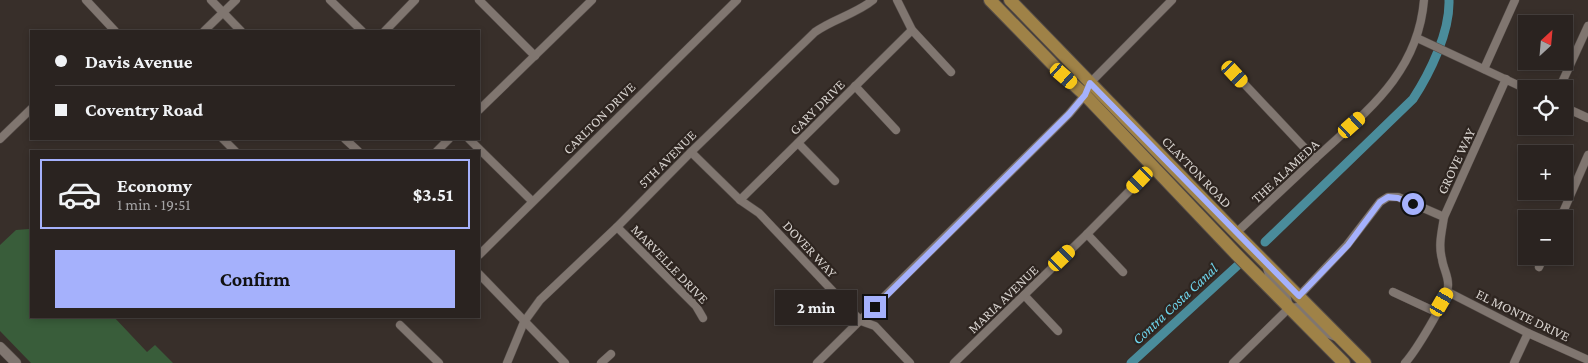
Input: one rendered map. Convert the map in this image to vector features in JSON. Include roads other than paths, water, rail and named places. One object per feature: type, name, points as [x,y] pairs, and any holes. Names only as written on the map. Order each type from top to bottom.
[{"type":"main road","name":"CLAYTON ROAD","points":[[990,0],[1064,76],[1088,89],[1365,363]]},
{"type":"main road","name":"CLAYTON ROAD","points":[[1010,0],[1154,167],[1236,254],[1344,363]]},
{"type":"street","points":[[86,0],[112,30]]},
{"type":"street","points":[[211,0],[240,30]]},
{"type":"street","points":[[205,30],[236,0]]},
{"type":"street","points":[[330,0],[361,30]]},
{"type":"street","points":[[387,30],[415,0]]},
{"type":"street","points":[[479,0],[535,56]]},
{"type":"street","points":[[480,109],[592,0]]},
{"type":"street","name":"CARLTON DRIVE","points":[[480,254],[737,0]]},
{"type":"street","name":"5TH AVENUE","points":[[508,363],[524,322],[540,300],[618,228],[691,152],[815,32],[827,23],[867,6],[873,0]]},
{"type":"street","points":[[897,0],[912,30],[951,72]]},
{"type":"street","points":[[817,363],[1064,119],[1088,89],[1172,0]]},
{"type":"street","name":"THE ALAMEDA","points":[[1236,234],[1365,114],[1387,90],[1408,59],[1417,38],[1421,25],[1424,0]]},
{"type":"street","points":[[1484,69],[1515,0]]},
{"type":"street","points":[[1563,80],[1588,26]]},
{"type":"street","name":"GARY DRIVE","points":[[740,200],[912,30]]},
{"type":"street","points":[[1417,38],[1518,85]]},
{"type":"street","points":[[1235,74],[1315,159]]},
{"type":"street","name":"GROVE WAY","points":[[1448,292],[1448,282],[1441,258],[1440,239],[1444,217],[1506,79]]},
{"type":"street","points":[[855,86],[896,130]]},
{"type":"street","points":[[0,139],[30,110]]},
{"type":"street","points":[[1573,111],[1588,118]]},
{"type":"street","points":[[224,140],[234,150]]},
{"type":"street","points":[[347,140],[357,150]]},
{"type":"street","points":[[438,150],[448,140]]},
{"type":"street","points":[[469,140],[479,150]]},
{"type":"street","points":[[798,143],[835,181]]},
{"type":"street","points":[[480,151],[532,201]]},
{"type":"street","name":"DOVER WAY","points":[[691,152],[740,200],[759,213],[861,321],[875,326],[910,363]]},
{"type":"street","points":[[1564,210],[1588,155]]},
{"type":"street","name":"MARIA AVENUE","points":[[957,362],[1154,167]]},
{"type":"street","points":[[1299,296],[1348,245],[1380,202],[1388,197],[1398,198],[1444,217]]},
{"type":"street","name":"MARVELLE DRIVE","points":[[618,228],[696,306],[703,318]]},
{"type":"street","points":[[1087,234],[1123,272]]},
{"type":"street","points":[[1264,261],[1270,278],[1286,294],[1289,308]]},
{"type":"street","points":[[480,275],[565,363]]},
{"type":"street","points":[[1392,292],[1436,312]]},
{"type":"street","points":[[1405,363],[1412,355],[1448,292]]},
{"type":"street","name":"EL MONTE DRIVE","points":[[1448,292],[1528,333],[1588,360]]},
{"type":"street","points":[[1024,295],[1058,331]]},
{"type":"street","points":[[1232,363],[1289,308],[1298,307],[1321,331],[1341,338]]},
{"type":"street","points":[[400,325],[439,363]]},
{"type":"street","points":[[1514,363],[1528,333]]},
{"type":"street","points":[[0,347],[16,363]]},
{"type":"street","points":[[601,363],[611,354]]},
{"type":"waterway","name":"Contra Costa Canal","points":[[1265,242],[1413,99],[1426,77],[1443,39],[1449,0]]},
{"type":"waterway","name":"Contra Costa Canal","points":[[1131,363],[1237,266]]}]
